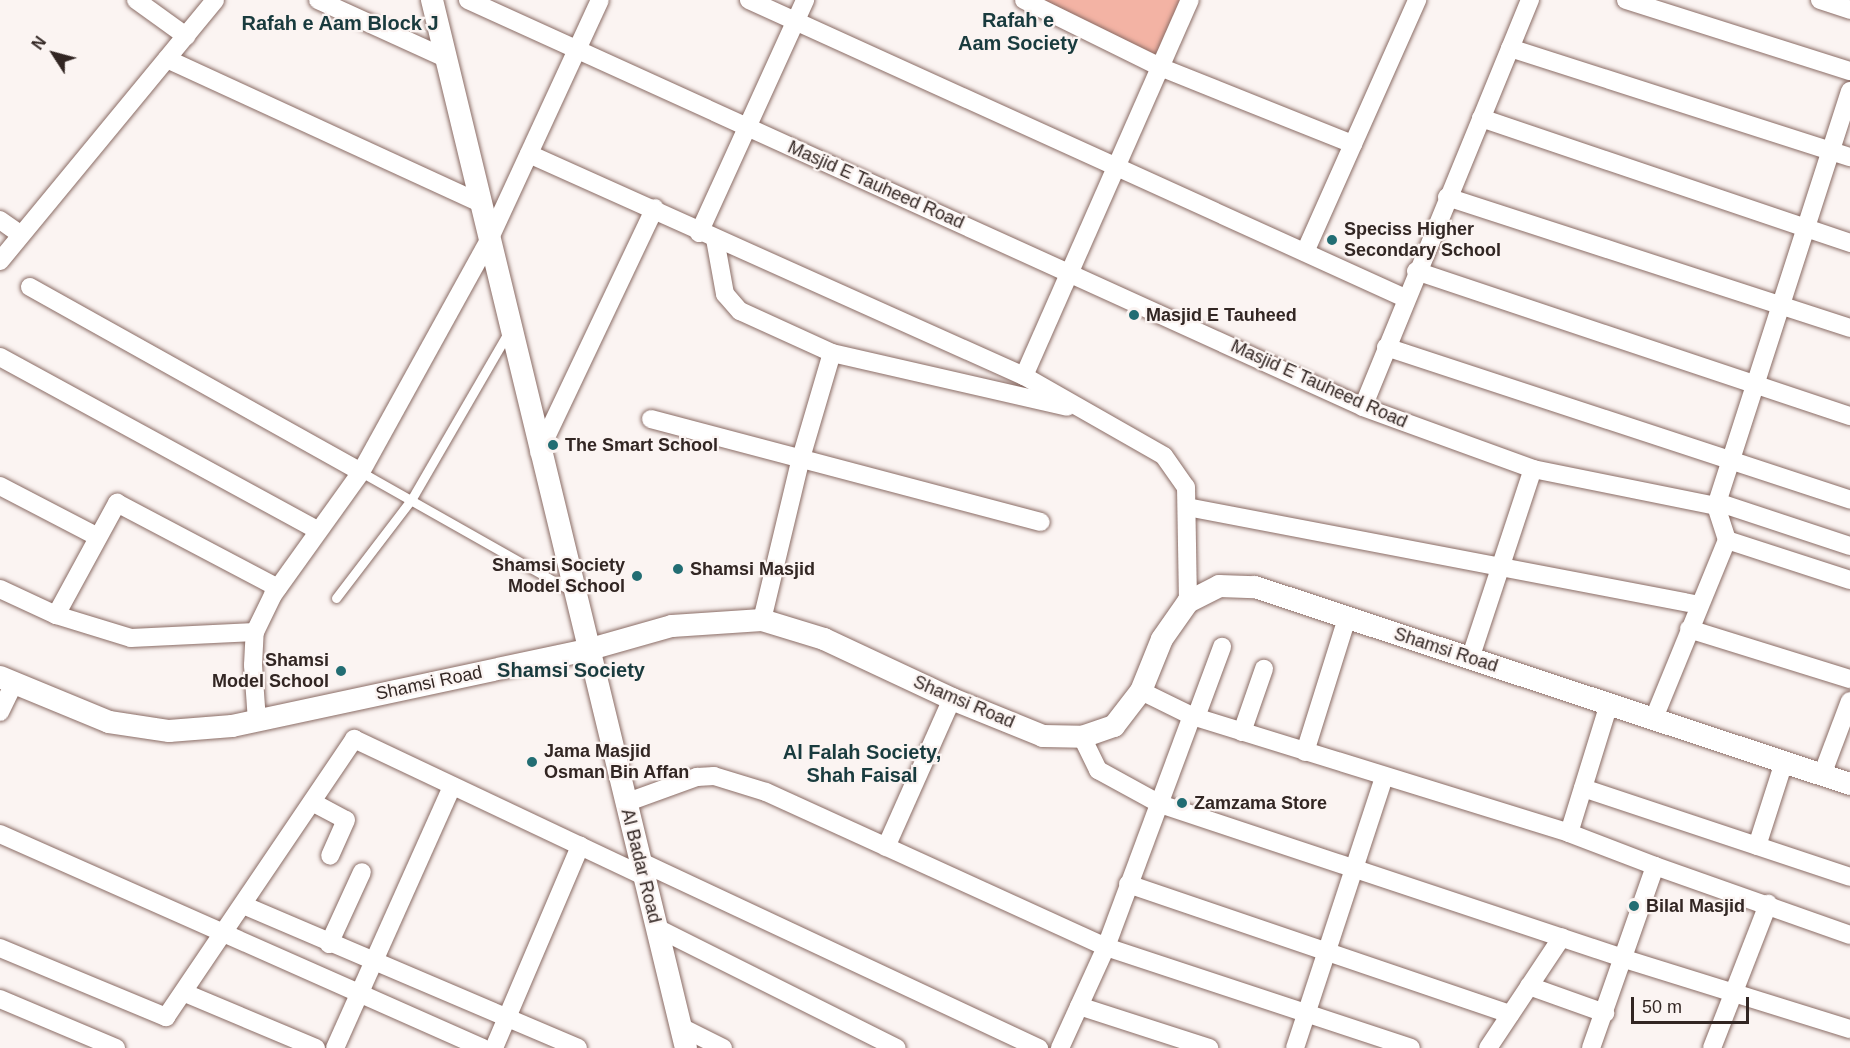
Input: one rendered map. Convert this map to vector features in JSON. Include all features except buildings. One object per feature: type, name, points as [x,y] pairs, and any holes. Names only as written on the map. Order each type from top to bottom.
[{"type":"street","points":[[136,0],[186,36]]},
{"type":"street","points":[[0,261],[215,0]]},
{"type":"street","name":"Al Badar Road","points":[[432,0],[587,650],[684,1037]]},
{"type":"street","name":"Masjid E Tauheed Road","points":[[468,0],[1070,272],[1362,407],[1533,469],[1717,504],[1850,546]]},
{"type":"street","points":[[257,721],[252,665],[255,632],[278,588],[317,530],[361,472],[489,240],[600,0]]},
{"type":"street","points":[[749,0],[1405,298]]},
{"type":"street","points":[[805,0],[747,127],[707,236],[730,303],[740,311],[831,353],[1085,411]]},
{"type":"street","points":[[1026,0],[1160,67],[1353,144]]},
{"type":"street","points":[[1024,376],[1190,0]]},
{"type":"street","points":[[1305,252],[1417,0]]},
{"type":"street","points":[[1362,407],[1416,271],[1530,0]]},
{"type":"street","points":[[1626,0],[1850,71]]},
{"type":"street","points":[[1820,0],[1850,10]]},
{"type":"street","points":[[320,1],[445,58]]},
{"type":"street","points":[[1510,48],[1850,157]]},
{"type":"street","points":[[167,59],[480,203]]},
{"type":"street","points":[[1654,718],[1727,540],[1717,504],[1850,91]]},
{"type":"street","points":[[1481,118],[1850,243]]},
{"type":"street","points":[[529,154],[655,208],[707,236],[1024,376],[1164,456],[1186,487],[1188,602]]},
{"type":"street","points":[[1447,197],[1850,328]]},
{"type":"street","points":[[539,452],[655,208]]},
{"type":"street","points":[[0,220],[20,234]]},
{"type":"street","points":[[1416,271],[1850,416]]},
{"type":"street","points":[[30,287],[361,472]]},
{"type":"street","points":[[1386,348],[1850,500]]},
{"type":"street","points":[[762,620],[801,458],[831,353]]},
{"type":"street","points":[[0,357],[317,530]]},
{"type":"street","points":[[651,419],[1041,522]]},
{"type":"street","points":[[1470,659],[1533,469]]},
{"type":"street","points":[[0,486],[99,537]]},
{"type":"street","points":[[56,615],[117,503],[278,588]]},
{"type":"street","points":[[1187,507],[1700,605]]},
{"type":"street","points":[[1727,540],[1850,580]]},
{"type":"street","name":"Shamsi Road","points":[[7,680],[109,722],[159,730],[232,726],[587,650],[672,626],[762,620],[824,639],[952,699],[1043,736],[1082,737],[1114,726],[1141,691],[1162,639],[1188,602],[1219,586],[1255,587],[1850,784]]},
{"type":"street","points":[[0,589],[56,615],[131,638],[255,632]]},
{"type":"street","points":[[1305,752],[1347,618]]},
{"type":"street","points":[[1689,629],[1850,679]]},
{"type":"street","points":[[1060,1048],[1106,947],[1128,884],[1222,647]]},
{"type":"street","points":[[1242,732],[1264,669]]},
{"type":"street","points":[[0,712],[7,680]]},
{"type":"street","points":[[1141,691],[1194,716],[1569,833],[1850,935]]},
{"type":"street","points":[[886,847],[952,699]]},
{"type":"street","points":[[1822,775],[1850,701]]},
{"type":"street","points":[[1569,833],[1609,704]]},
{"type":"street","points":[[1082,737],[1098,770],[1160,804],[1625,959],[1850,1029]]},
{"type":"street","points":[[0,948],[162,1017],[171,1013],[354,739],[580,846],[641,868],[1040,1048]]},
{"type":"street","points":[[1757,846],[1784,762]]},
{"type":"street","points":[[625,803],[697,777],[714,776],[766,792],[1106,947],[1411,1048]]},
{"type":"street","points":[[1295,1048],[1384,777]]},
{"type":"street","points":[[335,1048],[452,786]]},
{"type":"street","points":[[1583,788],[1850,877]]},
{"type":"street","points":[[312,802],[346,820],[330,856]]},
{"type":"street","points":[[0,834],[224,933],[358,996],[483,1048]]},
{"type":"street","points":[[494,1048],[580,846]]},
{"type":"street","points":[[1597,1047],[1605,1013],[1655,866]]},
{"type":"street","points":[[329,944],[362,872]]},
{"type":"street","points":[[1128,884],[1510,1014]]},
{"type":"street","points":[[1712,1048],[1768,904]]},
{"type":"street","points":[[243,905],[506,1021],[578,1048]]},
{"type":"street","points":[[657,928],[897,1048]]},
{"type":"street","points":[[1488,1048],[1562,937]]},
{"type":"street","points":[[1529,986],[1605,1013]]},
{"type":"street","points":[[185,993],[316,1048]]},
{"type":"street","points":[[0,999],[116,1048]]},
{"type":"street","points":[[1079,1006],[1209,1048]]},
{"type":"street","points":[[684,1037],[723,1048]]},
{"type":"lane","points":[[336,598],[411,500],[510,329]]},
{"type":"lane","points":[[361,472],[573,592]]},
{"type":"shaded area","points":[[1034,0],[1187,0],[1161,60]]},
{"type":"place","name":"Speciss Higher Secondary School","points":[[1332,240]]},
{"type":"place","name":"Masjid E Tauheed","points":[[1134,315]]},
{"type":"place","name":"The Smart School","points":[[553,445]]},
{"type":"place","name":"Shamsi Masjid","points":[[678,569]]},
{"type":"place","name":"Shamsi Society Model School","points":[[637,576]]},
{"type":"place","name":"Shamsi Model School","points":[[341,671]]},
{"type":"place","name":"Jama Masjid Osman Bin Affan","points":[[532,762]]},
{"type":"place","name":"Zamzama Store","points":[[1182,803]]},
{"type":"place","name":"Bilal Masjid","points":[[1634,906]]},
{"type":"district","name":"Rafah e Aam Block J","points":[[340,23]]},
{"type":"district","name":"Rafah e Aam Society","points":[[1018,32]]},
{"type":"district","name":"Shamsi Society","points":[[571,670]]},
{"type":"district","name":"Al Falah Society, Shah Faisal","points":[[862,764]]}]
